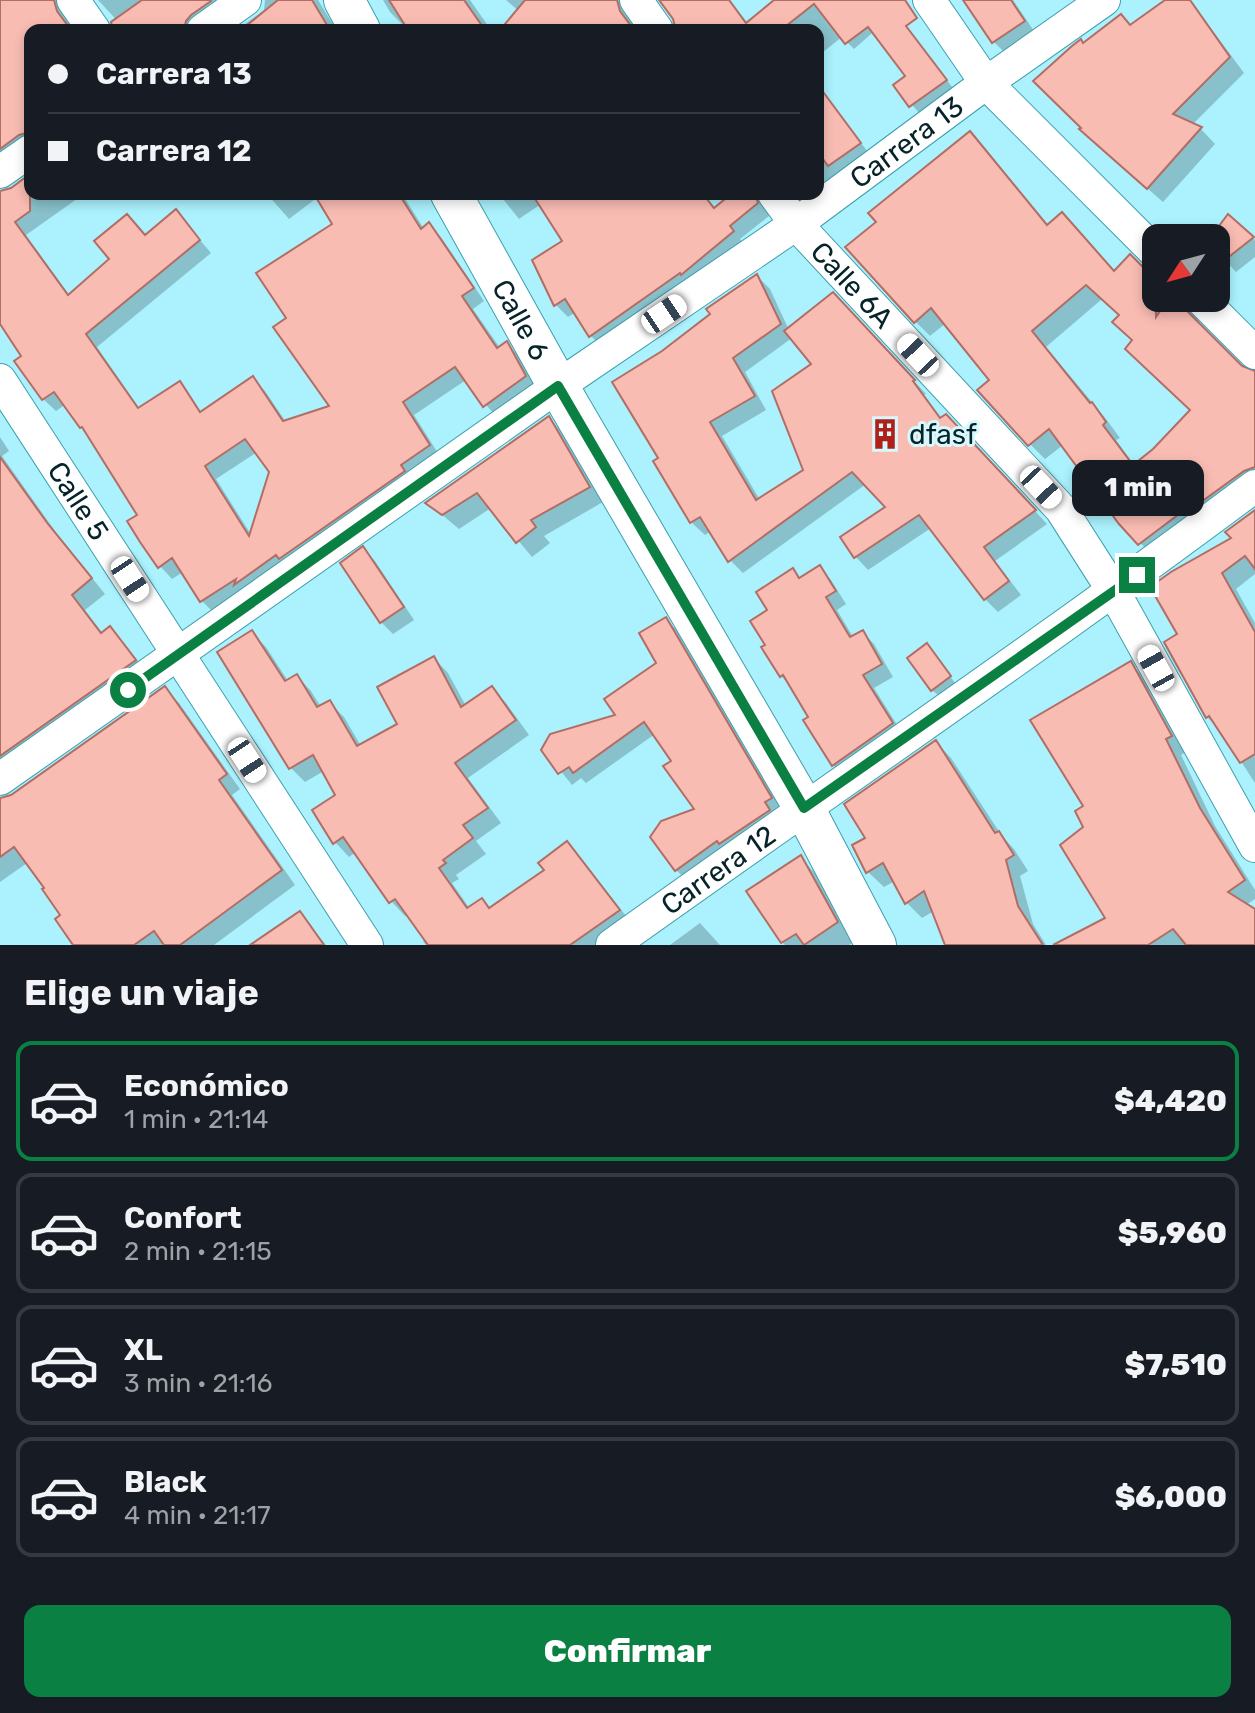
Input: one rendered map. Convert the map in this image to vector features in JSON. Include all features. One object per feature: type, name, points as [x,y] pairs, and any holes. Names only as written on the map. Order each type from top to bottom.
[{"type":"street","points":[[73,0],[90,24]]},
{"type":"street","points":[[211,24],[245,0]]},
{"type":"street","points":[[344,0],[357,24]]},
{"type":"street","points":[[636,0],[653,24]]},
{"type":"street","points":[[929,0],[986,83],[1142,239]]},
{"type":"street","name":"Carrera 13","points":[[0,779],[558,386],[796,224],[1104,0]]},
{"type":"street","points":[[0,172],[24,155]]},
{"type":"street","name":"Calle 6","points":[[454,200],[558,386],[804,808],[876,945]]},
{"type":"street","name":"Calle 6A","points":[[778,200],[796,224],[1061,509],[1114,592],[1255,846]]},
{"type":"street","points":[[1214,312],[1255,353]]},
{"type":"street","name":"Calle 5","points":[[0,380],[367,945]]},
{"type":"street","name":"Carrera 12","points":[[612,945],[1114,592],[1255,486]]},
{"type":"building","points":[[0,0],[54,0],[57,11],[67,24],[24,24],[24,134],[0,149]]},
{"type":"building","points":[[142,0],[211,0],[191,15],[185,24],[111,22]]},
{"type":"building","points":[[278,0],[312,0],[326,24],[248,24]]},
{"type":"building","points":[[389,0],[464,0],[481,24],[404,24]]},
{"type":"building","points":[[525,0],[617,0],[620,11],[630,24],[505,24]]},
{"type":"building","points":[[659,0],[729,0],[746,23],[774,0],[905,0],[917,18],[906,26],[947,80],[909,107],[893,85],[905,76],[868,27],[845,44],[814,4],[789,24],[674,24]]},
{"type":"building","points":[[963,0],[1011,0],[1025,21],[992,43]]},
{"type":"building","points":[[1165,0],[1190,0],[1230,57],[1173,114],[1202,127],[1147,189],[1079,129],[1033,81],[1081,39],[1083,43],[1121,14],[1130,25]]},
{"type":"building","points":[[824,93],[861,143],[828,166],[824,160]]},
{"type":"building","points":[[970,131],[1047,225],[1062,212],[1114,271],[1130,254],[1142,266],[1142,312],[1156,312],[1156,317],[1159,312],[1188,312],[1242,366],[1255,371],[1255,467],[1244,471],[1201,502],[1199,499],[1138,545],[1049,429],[1028,446],[977,390],[989,380],[931,308],[914,323],[845,247],[876,222],[868,213]],"holes":[[[1086,285],[1119,315],[1112,322],[1132,340],[1125,349],[1190,410],[1133,465],[1103,425],[1106,422],[1092,402],[1032,331]]]},
{"type":"building","points":[[24,178],[24,200],[30,200],[30,211],[15,222],[68,295],[109,259],[94,241],[127,214],[145,235],[176,209],[200,240],[86,334],[138,408],[180,381],[200,412],[253,376],[283,421],[329,406],[273,327],[286,318],[256,273],[332,224],[318,200],[403,200],[421,229],[429,222],[474,288],[462,296],[497,348],[507,341],[526,376],[483,407],[455,367],[403,402],[430,445],[401,465],[405,471],[279,559],[276,555],[234,585],[236,579],[200,602],[172,558],[158,568],[140,542],[127,521],[137,515],[82,427],[54,392],[42,400],[14,361],[21,356],[0,324],[0,191],[11,188]],"holes":[[[245,439],[269,472],[249,536],[205,466]]]},
{"type":"building","points":[[536,200],[708,200],[714,208],[724,200],[757,200],[758,203],[730,226],[734,231],[681,275],[589,337],[565,299],[554,306],[532,260],[562,241]]},
{"type":"building","points":[[1228,214],[1254,237],[1230,256],[1230,224],[1220,224]]},
{"type":"building","points":[[757,274],[781,324],[733,358],[755,396],[710,422],[756,500],[803,470],[772,391],[811,364],[784,331],[833,292],[915,380],[940,418],[946,414],[1036,510],[984,547],[1009,581],[984,600],[919,515],[854,558],[840,537],[885,507],[852,472],[728,562],[700,517],[690,523],[653,461],[658,458],[612,382],[662,351],[710,314],[706,309]]},
{"type":"building","points":[[549,416],[590,487],[531,520],[536,527],[516,543],[477,493],[442,515],[425,503]]},
{"type":"building","points":[[0,457],[92,578],[72,595],[101,633],[110,626],[136,660],[0,756]]},
{"type":"building","points":[[1255,510],[1255,569],[1245,556],[1222,573],[1255,632],[1255,754],[1240,763],[1209,716],[1206,718],[1164,642],[1177,634],[1150,587],[1231,538],[1225,532]]},
{"type":"building","points":[[363,546],[404,607],[380,623],[340,563]]},
{"type":"building","points":[[820,565],[836,591],[826,597],[850,637],[863,630],[882,664],[863,675],[893,723],[832,766],[803,720],[808,717],[783,675],[780,677],[761,647],[765,645],[750,621],[767,610],[756,592],[793,568],[799,578]]},
{"type":"building","points":[[666,617],[772,798],[765,802],[770,810],[719,844],[717,841],[675,871],[650,837],[661,821],[694,809],[663,766],[671,761],[644,722],[573,773],[569,767],[558,774],[541,750],[550,734],[615,715],[604,699],[656,663],[639,633]]},
{"type":"building","points":[[252,630],[285,681],[297,674],[317,707],[330,700],[357,746],[397,724],[377,687],[434,656],[461,707],[492,686],[516,720],[455,763],[488,808],[463,825],[473,838],[443,860],[446,863],[439,868],[467,908],[482,898],[489,908],[544,870],[538,863],[567,841],[620,910],[570,945],[428,945],[395,899],[389,903],[343,837],[333,844],[312,810],[335,795],[313,755],[289,769],[217,652]]},
{"type":"building","points":[[927,643],[951,676],[931,691],[907,658]]},
{"type":"building","points":[[1131,661],[1172,736],[1166,739],[1200,808],[1245,880],[1228,892],[1255,909],[1255,945],[1186,945],[1173,929],[1148,945],[1053,945],[1105,918],[1060,845],[1083,827],[1075,811],[1083,806],[1030,720]]},
{"type":"building","points":[[165,686],[227,774],[219,780],[282,870],[180,945],[164,945],[154,931],[134,945],[73,945],[55,919],[60,915],[44,888],[14,847],[0,857],[0,798],[11,795]]},
{"type":"building","points":[[936,740],[995,833],[999,831],[1014,855],[1006,860],[1018,906],[1043,945],[945,945],[924,891],[905,904],[883,863],[866,873],[852,845],[865,838],[844,804]]},
{"type":"building","points":[[801,855],[838,922],[804,945],[796,934],[781,943],[746,891]]},
{"type":"building","points":[[300,911],[324,945],[250,945]]},
{"type":"place","name":"dfasf","points":[[885,434]]},
{"type":"route","points":[[128,690],[558,386],[804,808],[1137,575]]}]
